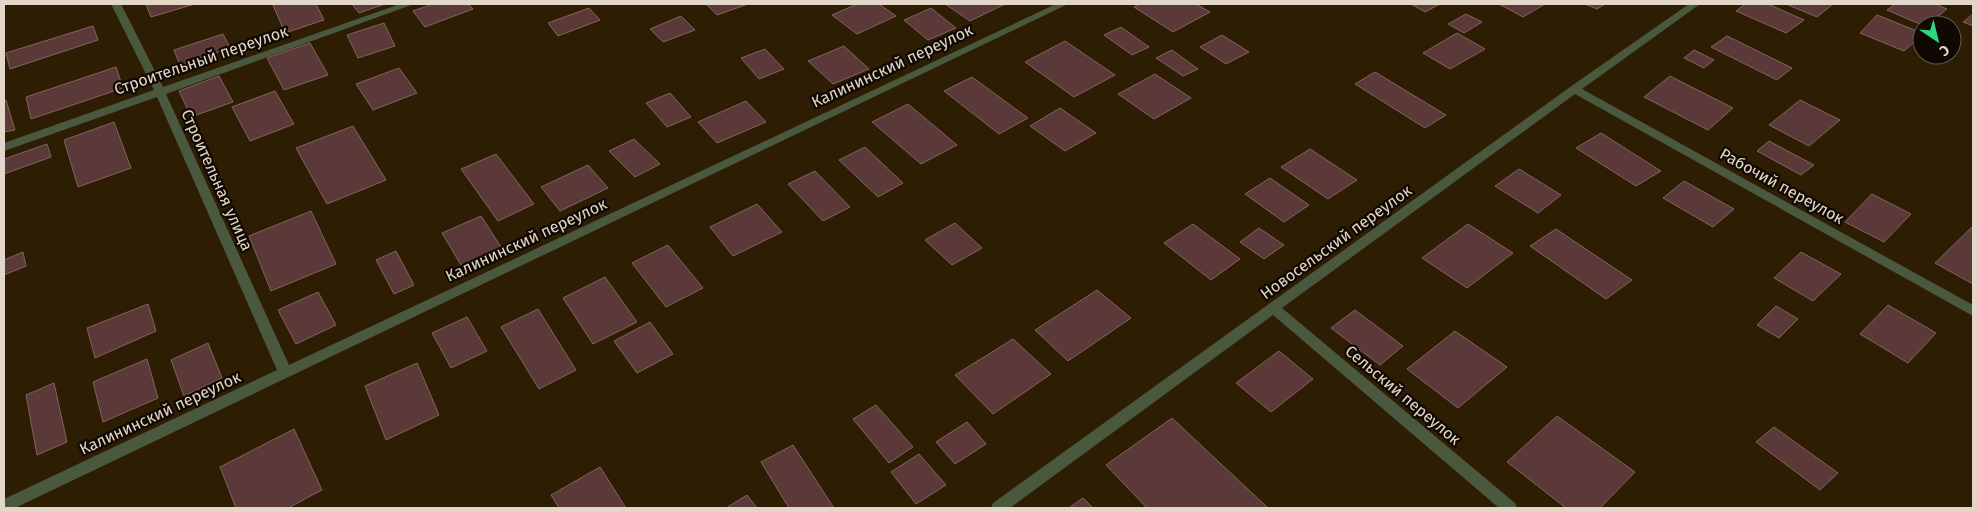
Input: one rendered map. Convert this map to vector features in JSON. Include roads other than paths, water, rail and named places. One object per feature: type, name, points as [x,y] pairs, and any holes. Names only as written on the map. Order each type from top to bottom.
[{"type":"street","name":"Строительная улица","points":[[116,4],[160,92],[285,372]]},
{"type":"street","name":"Строительный переулок","points":[[4,147],[409,4]]},
{"type":"street","name":"Калининский переулок","points":[[4,506],[1063,4]]},
{"type":"street","name":"Новосельский переулок","points":[[998,508],[1574,89],[1695,4]]},
{"type":"street","name":"Рабочий переулок","points":[[1574,89],[1973,311]]},
{"type":"street","name":"Сельский переулок","points":[[1273,308],[1510,508]]}]
